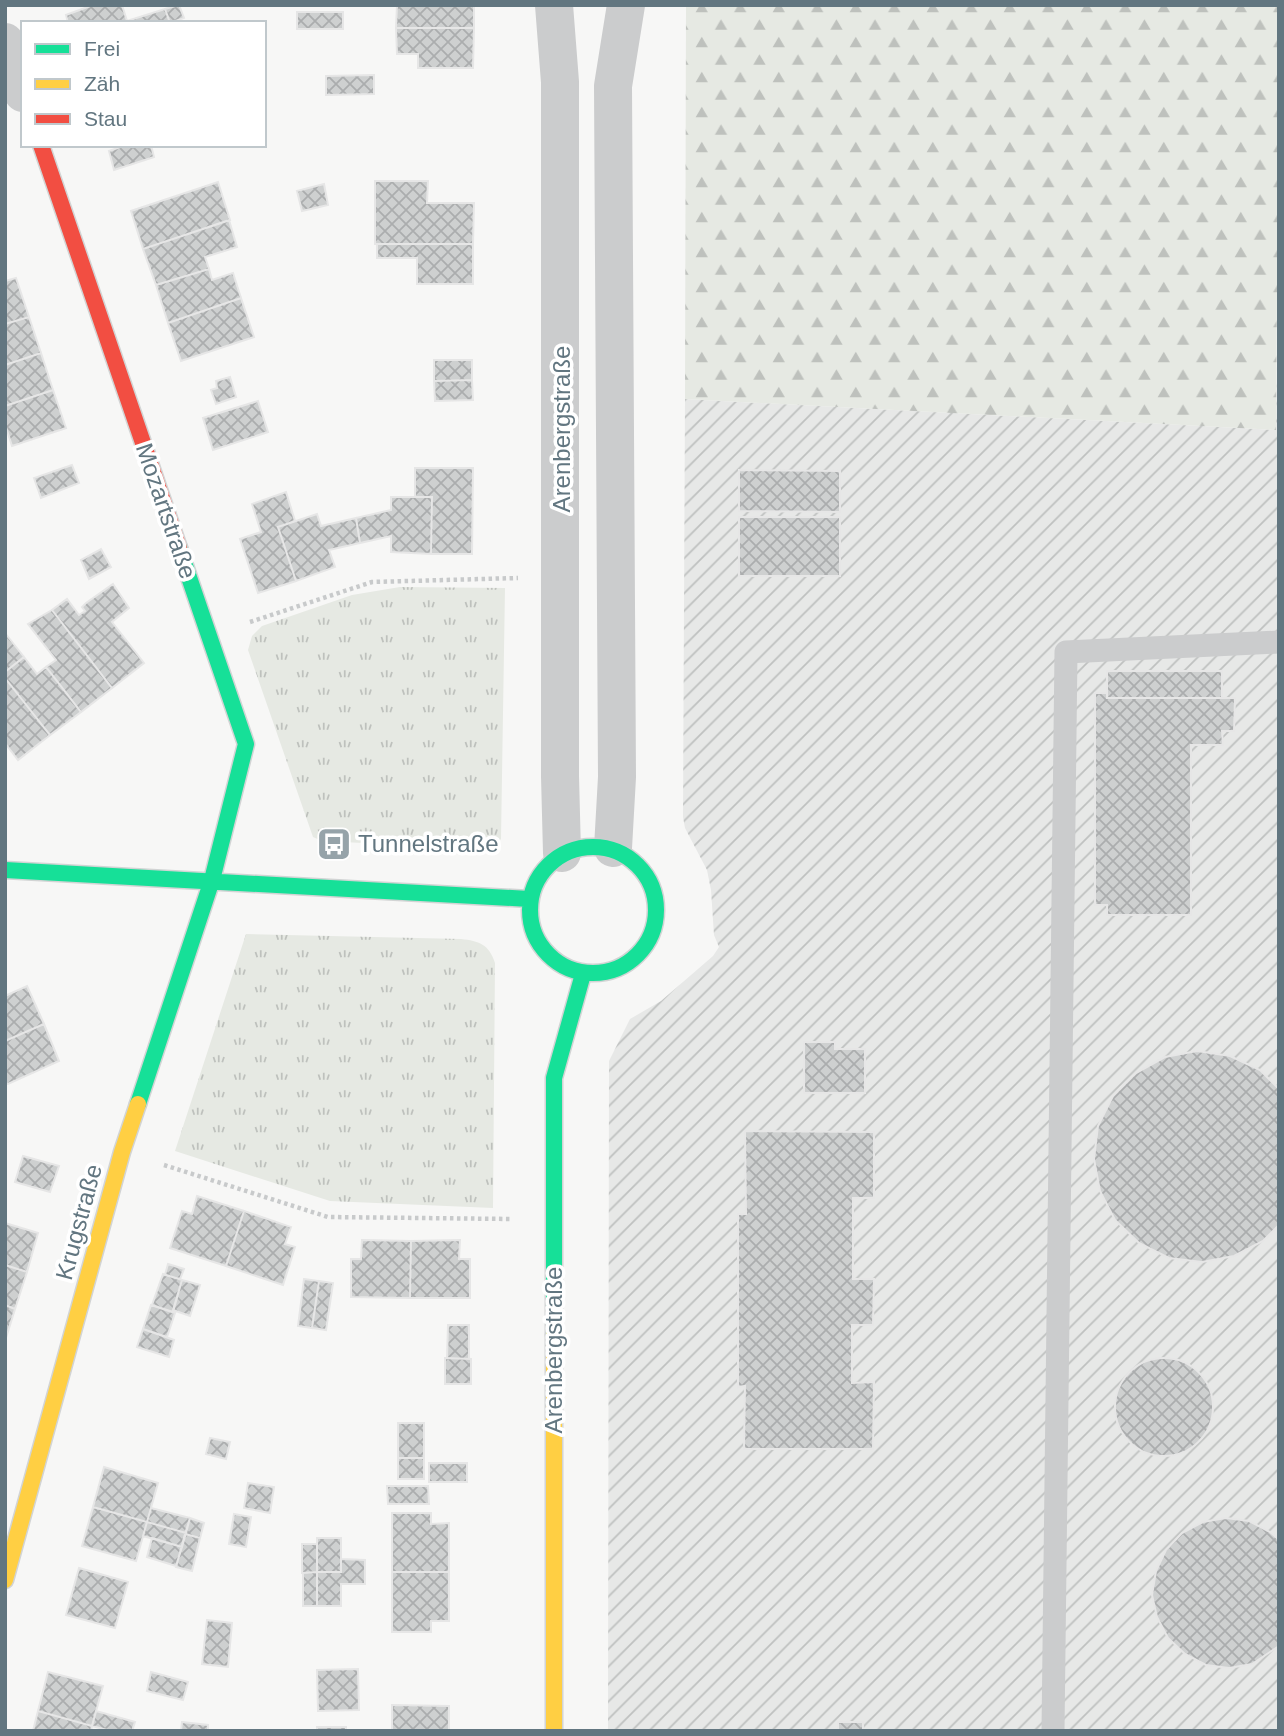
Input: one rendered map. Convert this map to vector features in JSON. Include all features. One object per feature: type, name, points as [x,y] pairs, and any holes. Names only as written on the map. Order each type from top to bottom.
[{"type":"street","name":"Arenbergstraße","points":[[554,5],[561,82],[562,853]]},
{"type":"street","points":[[613,848],[617,777],[613,86],[626,5]]},
{"type":"street","points":[[5,42],[21,87]]},
{"type":"street","name":"Mozartstraße","points":[[42,147],[246,744],[212,880]]},
{"type":"street","points":[[590,845],[613,848],[642,868],[656,895],[656,926],[641,953],[613,971],[583,974],[551,958],[544,950],[532,932],[529,899],[540,873],[562,853],[590,845]]},
{"type":"street","points":[[5,870],[529,899]]},
{"type":"street","name":"Krugstraße","points":[[5,1580],[122,1152],[212,880]]},
{"type":"street","name":"Arenbergstraße","points":[[554,1731],[554,1078],[583,974]]},
{"type":"lane","points":[[1053,1731],[1066,652],[1279,642]]},
{"type":"path","points":[[208,635],[372,582],[561,576]]},
{"type":"path","points":[[122,1152],[328,1217],[554,1219]]},
{"type":"shaded area","points":[[1279,216],[1279,1731],[608,1731],[609,1061],[630,1019],[661,1001],[713,956],[719,947],[714,935],[707,870],[685,828],[683,817],[685,399],[1276,430]]},
{"type":"green space","points":[[686,5],[1279,5],[1276,430],[685,399]]},
{"type":"green space","points":[[400,587],[505,588],[501,839],[486,849],[322,841],[313,837],[248,650],[252,636],[262,626],[352,595]]},
{"type":"green space","points":[[246,934],[461,939],[478,942],[486,948],[495,963],[493,1208],[330,1201],[175,1151]]},
{"type":"building","points":[[93,5],[122,5],[127,21],[68,21],[66,15]]},
{"type":"building","points":[[179,5],[184,18],[169,21],[165,9]]},
{"type":"building","points":[[397,5],[474,5],[474,28],[396,28]]},
{"type":"building","points":[[165,9],[169,21],[127,21]]},
{"type":"building","points":[[297,12],[343,12],[343,29],[297,29]]},
{"type":"building","points":[[396,28],[474,28],[473,68],[418,68],[418,54],[397,54]]},
{"type":"building","points":[[374,75],[374,94],[326,95],[326,76]]},
{"type":"building","points":[[120,147],[152,147],[154,157],[114,170],[109,151]]},
{"type":"building","points":[[375,181],[428,181],[427,203],[474,203],[473,244],[375,244]]},
{"type":"building","points":[[218,182],[230,220],[143,249],[131,211]]},
{"type":"building","points":[[324,184],[328,205],[302,211],[297,191]]},
{"type":"building","points":[[229,220],[237,247],[205,257],[209,269],[156,285],[143,249]]},
{"type":"building","points":[[377,244],[473,244],[473,284],[417,284],[417,258],[377,258]]},
{"type":"building","points":[[209,269],[212,280],[233,273],[241,298],[168,323],[156,285]]},
{"type":"building","points":[[16,278],[29,317],[5,324],[5,281]]},
{"type":"building","points":[[241,298],[254,337],[181,361],[168,323]]},
{"type":"building","points":[[29,317],[41,353],[5,365],[5,324]]},
{"type":"building","points":[[41,353],[53,390],[5,406],[5,365]]},
{"type":"building","points":[[434,360],[472,360],[472,380],[434,381]]},
{"type":"building","points":[[230,377],[236,397],[216,404],[211,390],[217,388],[216,381]]},
{"type":"building","points":[[472,380],[473,400],[435,401],[434,381]]},
{"type":"building","points":[[53,390],[66,428],[12,446],[5,424],[5,406]]},
{"type":"building","points":[[258,401],[268,432],[213,450],[203,418]]},
{"type":"building","points":[[72,465],[79,483],[41,498],[34,478]]},
{"type":"building","points":[[415,468],[473,468],[472,554],[431,554],[432,497],[415,497]]},
{"type":"building","points":[[739,470],[840,471],[840,512],[739,511]]},
{"type":"building","points":[[286,492],[295,521],[278,527],[296,581],[258,593],[240,539],[261,532],[252,504]]},
{"type":"building","points":[[391,497],[432,497],[431,554],[391,552],[391,536],[360,543],[356,518],[391,510]]},
{"type":"building","points":[[317,514],[321,526],[356,518],[360,543],[329,550],[335,567],[296,581],[278,527]]},
{"type":"building","points":[[739,517],[840,517],[840,576],[739,576]]},
{"type":"building","points":[[101,549],[111,567],[89,579],[81,560]]},
{"type":"building","points":[[113,584],[129,608],[112,622],[144,663],[112,688],[52,610],[67,599],[79,615],[85,611],[82,607],[86,603]]},
{"type":"building","points":[[52,610],[112,688],[81,712],[46,667],[56,660],[28,624]]},
{"type":"building","points":[[5,633],[24,657],[5,672]]},
{"type":"building","points":[[24,657],[37,674],[46,667],[81,712],[50,735],[5,678],[5,672]]},
{"type":"building","points":[[1107,671],[1222,671],[1222,698],[1107,698]]},
{"type":"building","points":[[5,678],[50,735],[18,760],[5,743]]},
{"type":"building","points":[[1095,693],[1107,693],[1107,698],[1235,698],[1234,731],[1222,731],[1223,745],[1191,745],[1191,915],[1107,915],[1107,905],[1095,905]]},
{"type":"building","points":[[27,986],[44,1024],[5,1041],[5,996]]},
{"type":"building","points":[[44,1024],[59,1061],[5,1083],[5,1041]]},
{"type":"building","points":[[804,1042],[835,1042],[835,1049],[865,1049],[865,1093],[804,1093]]},
{"type":"building","points":[[1197,1051],[1230,1056],[1260,1070],[1279,1089],[1279,1225],[1263,1241],[1234,1256],[1202,1262],[1169,1258],[1139,1243],[1115,1220],[1100,1191],[1094,1159],[1098,1126],[1113,1096],[1136,1073],[1165,1057]]},
{"type":"building","points":[[745,1131],[874,1132],[874,1198],[853,1198],[853,1279],[874,1279],[873,1325],[852,1325],[852,1383],[874,1382],[873,1449],[744,1449],[745,1386],[738,1387],[738,1214],[746,1214]]},
{"type":"building","points":[[23,1156],[59,1166],[50,1192],[15,1182]]},
{"type":"building","points":[[197,1196],[244,1211],[226,1266],[170,1248],[182,1211],[192,1214]]},
{"type":"building","points":[[244,1211],[291,1227],[285,1244],[295,1247],[283,1285],[226,1266]]},
{"type":"building","points":[[5,1223],[38,1233],[27,1272],[5,1265]]},
{"type":"building","points":[[362,1240],[411,1241],[410,1298],[351,1297],[351,1259],[361,1259]]},
{"type":"building","points":[[460,1240],[459,1259],[470,1259],[470,1298],[410,1298],[411,1241]]},
{"type":"building","points":[[168,1264],[184,1269],[180,1279],[165,1275]]},
{"type":"building","points":[[5,1265],[27,1272],[15,1309],[5,1305]]},
{"type":"building","points":[[163,1274],[182,1280],[173,1312],[152,1305]]},
{"type":"building","points":[[304,1279],[319,1281],[312,1328],[298,1326]]},
{"type":"building","points":[[182,1280],[200,1285],[190,1316],[173,1310]]},
{"type":"building","points":[[319,1281],[333,1283],[326,1330],[312,1328]]},
{"type":"building","points":[[5,1305],[15,1309],[5,1341]]},
{"type":"building","points":[[151,1305],[175,1313],[167,1337],[143,1329]]},
{"type":"building","points":[[448,1325],[469,1325],[469,1359],[447,1358]]},
{"type":"building","points":[[143,1329],[174,1340],[169,1357],[137,1347]]},
{"type":"building","points":[[445,1358],[471,1359],[471,1384],[445,1384]]},
{"type":"building","points":[[1164,1358],[1183,1362],[1199,1372],[1209,1388],[1213,1407],[1209,1426],[1199,1442],[1183,1452],[1164,1456],[1145,1452],[1129,1442],[1119,1426],[1115,1407],[1119,1388],[1129,1372],[1145,1362]]},
{"type":"building","points":[[398,1423],[424,1423],[424,1458],[398,1458]]},
{"type":"building","points":[[210,1438],[230,1442],[226,1459],[206,1454]]},
{"type":"building","points":[[398,1458],[424,1458],[424,1479],[398,1479]]},
{"type":"building","points":[[429,1463],[467,1463],[467,1482],[429,1482]]},
{"type":"building","points":[[104,1467],[158,1483],[147,1522],[93,1507]]},
{"type":"building","points":[[248,1483],[274,1487],[270,1513],[244,1508]]},
{"type":"building","points":[[387,1486],[428,1486],[429,1504],[388,1504]]},
{"type":"building","points":[[93,1507],[147,1522],[136,1561],[82,1546]]},
{"type":"building","points":[[151,1508],[190,1518],[186,1533],[147,1522]]},
{"type":"building","points":[[392,1513],[431,1513],[431,1524],[449,1523],[449,1572],[392,1572]]},
{"type":"building","points":[[234,1514],[251,1517],[246,1547],[229,1544]]},
{"type":"building","points":[[190,1518],[204,1523],[200,1538],[185,1534]]},
{"type":"building","points":[[1226,1518],[1249,1521],[1279,1540],[1279,1646],[1252,1664],[1229,1668],[1206,1665],[1185,1654],[1168,1638],[1157,1617],[1152,1595],[1156,1571],[1166,1550],[1182,1533],[1203,1522]]},
{"type":"building","points":[[147,1522],[186,1533],[182,1547],[143,1536]]},
{"type":"building","points":[[185,1534],[200,1538],[192,1571],[176,1567]]},
{"type":"building","points":[[152,1538],[182,1547],[176,1566],[147,1557]]},
{"type":"building","points":[[317,1538],[341,1538],[341,1572],[317,1572]]},
{"type":"building","points":[[302,1544],[317,1544],[317,1572],[302,1573]]},
{"type":"building","points":[[341,1559],[365,1560],[365,1584],[341,1584],[341,1606],[317,1606],[317,1572],[341,1572]]},
{"type":"building","points":[[79,1568],[128,1582],[115,1628],[66,1615]]},
{"type":"building","points":[[317,1572],[317,1606],[303,1606],[303,1573]]},
{"type":"building","points":[[392,1572],[449,1572],[449,1621],[431,1621],[431,1632],[392,1632]]},
{"type":"building","points":[[207,1620],[232,1623],[228,1667],[202,1664]]},
{"type":"building","points":[[358,1669],[359,1710],[318,1711],[317,1670]]},
{"type":"building","points":[[48,1672],[103,1686],[92,1726],[38,1711]]},
{"type":"building","points":[[151,1672],[188,1682],[183,1700],[147,1691]]},
{"type":"building","points":[[392,1705],[449,1706],[449,1731],[392,1731]]},
{"type":"building","points":[[38,1711],[92,1726],[91,1731],[33,1731]]},
{"type":"building","points":[[96,1711],[135,1722],[132,1731],[111,1731],[92,1726]]},
{"type":"building","points":[[182,1722],[208,1725],[208,1731],[181,1731]]},
{"type":"building","points":[[838,1722],[863,1722],[863,1731],[838,1731]]},
{"type":"building","points":[[317,1727],[346,1727],[346,1731],[317,1731]]},
{"type":"traffic: fast","points":[[138,1104],[212,880],[246,744],[179,548]]},
{"type":"traffic: fast","points":[[593,847],[617,851],[638,865],[652,886],[656,910],[652,934],[638,955],[617,969],[593,973],[569,969],[548,955],[534,934],[530,910],[534,886],[548,865],[569,851],[593,847]]},
{"type":"traffic: fast","points":[[5,870],[529,899]]},
{"type":"traffic: fast","points":[[554,1335],[554,1078],[583,974]]},
{"type":"traffic: slow","points":[[5,1580],[122,1152],[138,1104]]},
{"type":"traffic: slow","points":[[554,1335],[554,1731]]},
{"type":"traffic: jam","points":[[42,147],[179,548]]},
{"type":"place","name":"Tunnelstraße","points":[[334,844]]}]
